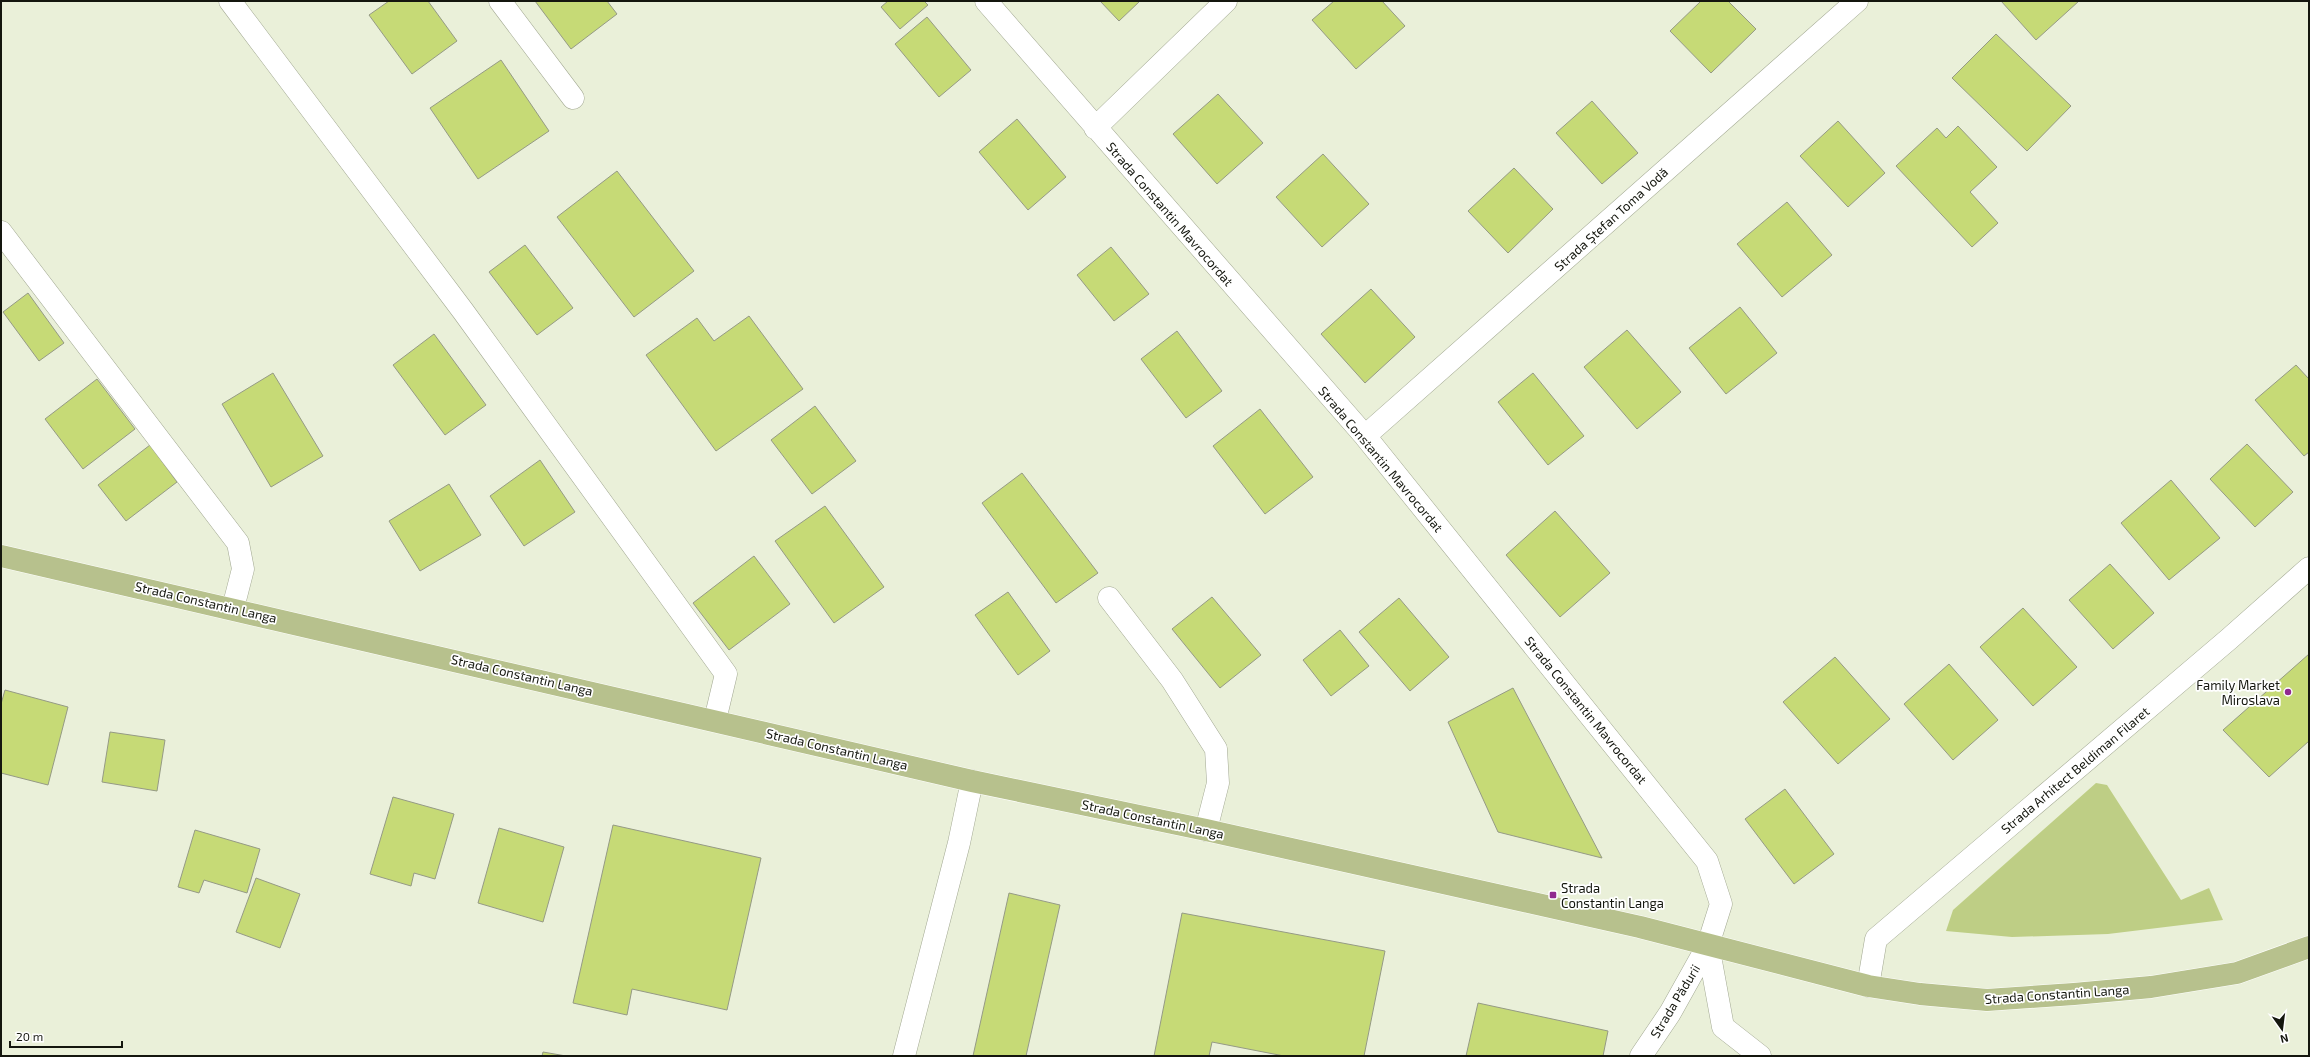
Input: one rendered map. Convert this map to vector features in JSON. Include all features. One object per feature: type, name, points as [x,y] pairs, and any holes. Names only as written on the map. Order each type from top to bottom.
[{"type":"main road","name":"Strada Constantin Langa","points":[[1,556],[233,608],[972,781],[1206,830],[1640,927],[1868,986],[1920,994],[1987,1000],[2074,994],[2150,987],[2236,973],[2309,947]]},
{"type":"street","points":[[230,1],[463,311],[726,674],[715,720]]},
{"type":"street","points":[[500,1],[573,98]]},
{"type":"street","name":"Strada Constantin Mavrocordat","points":[[986,1],[1364,436],[1707,861],[1721,904],[1708,945]]},
{"type":"street","points":[[1095,128],[1226,1]]},
{"type":"street","name":"Strada Ștefan Toma Vodă","points":[[1364,436],[1857,1]]},
{"type":"street","points":[[1,232],[238,544],[243,569],[233,608]]},
{"type":"street","name":"Strada Arhitect Beldiman Filaret","points":[[1868,986],[1876,939],[2223,644],[2309,568]]},
{"type":"street","points":[[1109,598],[1172,680],[1216,749],[1218,783],[1206,830]]},
{"type":"street","points":[[904,1056],[959,843],[972,781]]},
{"type":"street","points":[[1708,945],[1723,1027],[1760,1056]]},
{"type":"street","name":"Strada Pădurii","points":[[1641,1056],[1670,1013],[1708,945]]},
{"type":"green space","points":[[2096,783],[2107,785],[2181,900],[2209,888],[2223,920],[2108,934],[2012,937],[1946,931],[1953,910]]},
{"type":"building","points":[[389,1],[428,1],[457,41],[412,74],[369,15]]},
{"type":"building","points":[[535,1],[607,1],[617,14],[571,49]]},
{"type":"building","points":[[888,1],[924,1],[928,5],[900,29],[881,7]]},
{"type":"building","points":[[1100,1],[1140,1],[1119,21]]},
{"type":"building","points":[[1334,1],[1382,1],[1405,26],[1356,69],[1312,20]]},
{"type":"building","points":[[1701,1],[1728,1],[1756,29],[1711,73],[1670,31]]},
{"type":"building","points":[[2001,1],[2079,1],[2036,40]]},
{"type":"building","points":[[927,17],[971,70],[939,97],[895,44]]},
{"type":"building","points":[[1996,34],[2071,106],[2027,151],[1952,78]]},
{"type":"building","points":[[501,60],[549,131],[478,179],[430,108]]},
{"type":"building","points":[[1218,94],[1263,143],[1217,184],[1173,134]]},
{"type":"building","points":[[1592,101],[1638,153],[1602,184],[1556,133]]},
{"type":"building","points":[[1017,119],[1066,177],[1028,210],[979,152]]},
{"type":"building","points":[[1838,121],[1885,173],[1848,207],[1800,156]]},
{"type":"building","points":[[1958,126],[1997,167],[1970,192],[1998,223],[1972,247],[1896,166],[1937,128],[1946,138]]},
{"type":"building","points":[[1323,154],[1369,204],[1322,247],[1276,197]]},
{"type":"building","points":[[1514,168],[1553,209],[1508,253],[1468,211]]},
{"type":"building","points":[[617,171],[694,271],[634,317],[557,217]]},
{"type":"building","points":[[1787,202],[1832,255],[1782,297],[1737,244]]},
{"type":"building","points":[[525,245],[573,308],[537,335],[489,272]]},
{"type":"building","points":[[1111,247],[1149,294],[1114,321],[1077,275]]},
{"type":"building","points":[[1371,289],[1415,337],[1365,383],[1321,334]]},
{"type":"building","points":[[28,293],[64,343],[39,361],[3,312]]},
{"type":"building","points":[[1740,307],[1777,353],[1726,394],[1689,348]]},
{"type":"building","points":[[749,316],[803,389],[716,451],[646,355],[697,318],[714,341]]},
{"type":"building","points":[[1627,330],[1681,392],[1637,429],[1584,367]]},
{"type":"building","points":[[1177,331],[1222,391],[1186,418],[1141,359]]},
{"type":"building","points":[[434,334],[486,405],[445,435],[393,365]]},
{"type":"building","points":[[2296,365],[2309,379],[2309,452],[2304,456],[2255,400]]},
{"type":"building","points":[[273,373],[323,456],[271,487],[222,404]]},
{"type":"building","points":[[1533,373],[1584,436],[1548,465],[1498,402]]},
{"type":"building","points":[[97,379],[135,429],[83,469],[45,419]]},
{"type":"building","points":[[815,406],[856,461],[812,494],[771,440]]},
{"type":"building","points":[[1260,409],[1313,477],[1265,514],[1213,446]]},
{"type":"building","points":[[2247,444],[2293,492],[2255,527],[2210,479]]},
{"type":"building","points":[[150,445],[177,482],[126,521],[98,485]]},
{"type":"building","points":[[540,460],[575,512],[524,546],[490,496]]},
{"type":"building","points":[[1022,473],[1098,573],[1056,603],[982,503]]},
{"type":"building","points":[[2171,480],[2220,538],[2169,580],[2121,523]]},
{"type":"building","points":[[449,484],[481,535],[420,571],[389,521]]},
{"type":"building","points":[[825,506],[884,587],[834,623],[775,541]]},
{"type":"building","points":[[1555,511],[1610,573],[1560,617],[1506,555]]},
{"type":"building","points":[[754,556],[790,604],[729,650],[693,603]]},
{"type":"building","points":[[2110,564],[2154,613],[2113,649],[2069,600]]},
{"type":"building","points":[[1008,592],[1050,651],[1018,675],[975,615]]},
{"type":"building","points":[[1212,597],[1261,655],[1220,688],[1172,629]]},
{"type":"building","points":[[1399,598],[1449,657],[1410,691],[1359,632]]},
{"type":"building","points":[[2023,608],[2077,667],[2033,706],[1980,647]]},
{"type":"building","points":[[1340,630],[1369,666],[1331,696],[1303,660]]},
{"type":"building","name":"Family Market Miroslava","points":[[2309,654],[2309,741],[2269,777],[2223,730]]},
{"type":"building","points":[[1835,657],[1890,719],[1838,764],[1783,702]]},
{"type":"building","points":[[1949,664],[1998,720],[1953,760],[1904,704]]},
{"type":"building","points":[[1513,688],[1602,858],[1498,832],[1448,722]]},
{"type":"building","points":[[5,690],[68,707],[48,785],[1,773],[1,704]]},
{"type":"building","points":[[110,732],[165,740],[157,791],[102,782]]},
{"type":"building","points":[[1785,789],[1834,854],[1794,884],[1745,819]]},
{"type":"building","points":[[393,797],[454,814],[435,879],[414,873],[411,886],[370,874]]},
{"type":"building","points":[[613,825],[761,858],[727,1010],[632,989],[627,1015],[573,1003]]},
{"type":"building","points":[[499,828],[564,847],[543,922],[478,903]]},
{"type":"building","points":[[195,830],[260,849],[247,893],[204,880],[199,893],[178,887]]},
{"type":"building","points":[[256,878],[300,894],[280,948],[236,932]]},
{"type":"building","points":[[1009,893],[1060,905],[1026,1056],[973,1056]]},
{"type":"building","points":[[1182,913],[1385,951],[1364,1056],[1284,1056],[1212,1042],[1209,1056],[1154,1056]]},
{"type":"building","points":[[1478,1003],[1608,1031],[1603,1056],[1466,1056]]},
{"type":"building","points":[[543,1052],[566,1056],[542,1056]]},
{"type":"place","name":"Family Market Miroslava","points":[[2288,692]]},
{"type":"place","name":"Strada Constantin Langa","points":[[1553,895]]}]
